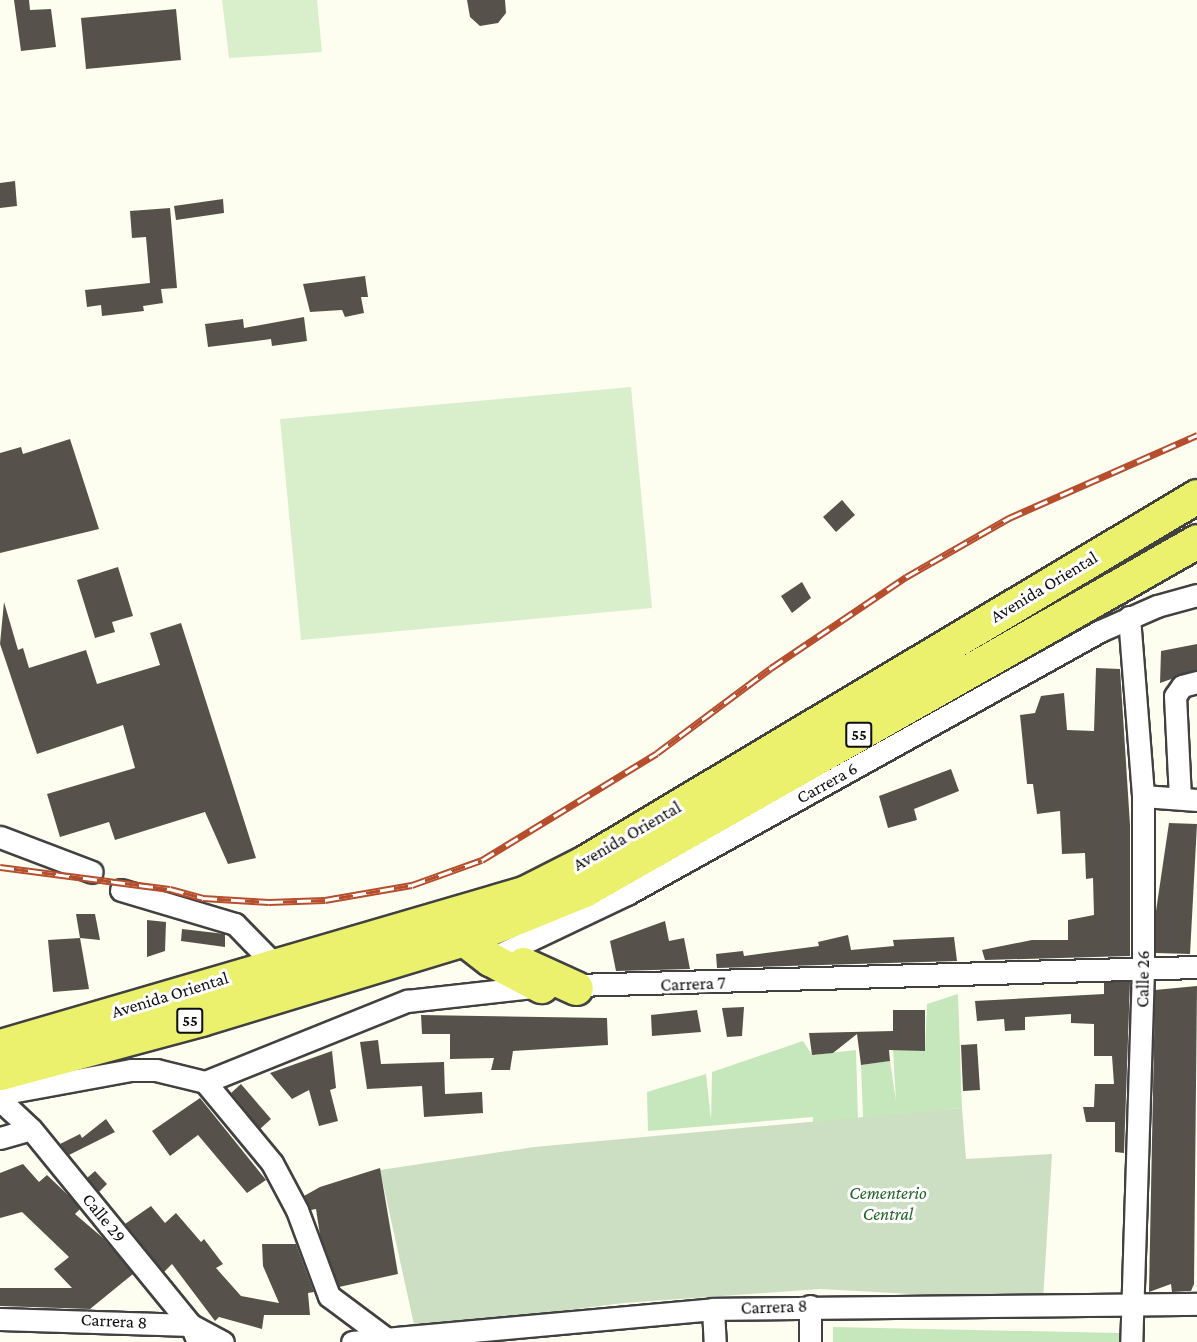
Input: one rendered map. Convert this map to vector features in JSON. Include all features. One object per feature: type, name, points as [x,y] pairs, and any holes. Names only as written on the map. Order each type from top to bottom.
[{"type":"main road","name":"Avenida Oriental","points":[[0,1073],[201,1019],[458,928],[585,862],[1197,496]]},
{"type":"main road","name":"Avenida Oriental","points":[[0,1046],[273,963],[458,928],[507,942],[584,890],[1197,541]]},
{"type":"main road","points":[[458,928],[507,942],[530,971],[576,988]]},
{"type":"main road","points":[[507,942],[541,986]]},
{"type":"street","name":"Carrera 6","points":[[507,942],[627,894],[1129,617],[1197,595]]},
{"type":"street","name":"Calle 26","points":[[1129,617],[1143,796],[1143,969],[1131,1342]]},
{"type":"street","points":[[1143,796],[1189,799],[1175,696],[1182,686],[1197,682]]},
{"type":"street","points":[[0,837],[92,872]]},
{"type":"street","points":[[121,890],[235,924],[273,963]]},
{"type":"street","name":"Carrera 7","points":[[206,1082],[407,1001],[541,986],[576,988],[1197,967]]},
{"type":"street","points":[[0,1094],[130,1070],[156,1070],[206,1082],[272,1163],[297,1210],[329,1296],[388,1340]]},
{"type":"street","name":"Calle 29","points":[[0,1100],[31,1129],[195,1334]]},
{"type":"street","points":[[0,1137],[31,1129]]},
{"type":"street","name":"Carrera 8","points":[[352,1342],[567,1332],[713,1309],[810,1306],[1197,1304]]},
{"type":"street","points":[[810,1306],[810,1342]]},
{"type":"street","points":[[713,1309],[715,1342]]},
{"type":"street","name":"Carrera 8","points":[[0,1319],[195,1334],[223,1342]]},
{"type":"green space","points":[[222,0],[317,0],[322,52],[229,58]]},
{"type":"green space","points":[[631,387],[652,608],[301,640],[280,419]]},
{"type":"green space","points":[[958,994],[962,1108],[863,1118],[861,1065],[890,1061],[896,1101],[893,1050],[925,1050],[927,1004]]},
{"type":"green space","points":[[803,1041],[812,1055],[856,1050],[858,1119],[813,1123],[813,1117],[648,1131],[647,1092],[706,1074],[711,1120],[712,1072]]},
{"type":"green space","name":"Cementerio Central","points":[[962,1108],[966,1159],[1052,1154],[1043,1301],[820,1289],[624,1303],[415,1329],[380,1170],[534,1147]]},
{"type":"green space","points":[[833,1327],[1119,1333],[1119,1342],[833,1342]]},
{"type":"building","points":[[14,0],[29,0],[30,10],[51,9],[56,47],[21,51]]},
{"type":"building","points":[[467,0],[505,0],[506,13],[498,23],[480,26],[470,17]]},
{"type":"building","points":[[176,9],[181,60],[86,69],[81,18]]},
{"type":"building","points":[[15,181],[17,206],[0,208],[0,183]]},
{"type":"building","points":[[223,199],[224,213],[176,220],[174,206]]},
{"type":"building","points":[[170,208],[177,288],[161,289],[163,303],[143,306],[144,311],[102,316],[101,305],[87,307],[85,290],[150,283],[146,237],[132,238],[130,211]]},
{"type":"building","points":[[365,276],[368,297],[361,297],[364,313],[345,317],[342,310],[310,312],[303,284]]},
{"type":"building","points":[[304,317],[307,341],[272,346],[271,339],[208,347],[205,324],[243,319],[244,328]]},
{"type":"building","points":[[70,439],[99,529],[0,553],[0,453],[21,447],[23,454]]},
{"type":"building","points":[[842,500],[855,515],[836,532],[823,517]]},
{"type":"building","points":[[118,567],[133,616],[112,622],[115,632],[95,638],[77,580]]},
{"type":"building","points":[[802,582],[811,598],[792,613],[781,596]]},
{"type":"building","points":[[4,602],[18,650],[23,648],[29,668],[86,650],[97,684],[160,665],[150,633],[181,623],[256,858],[228,864],[205,812],[115,840],[109,822],[60,837],[47,794],[135,768],[123,725],[37,754],[0,644]]},
{"type":"building","points":[[1197,644],[1197,670],[1160,683],[1161,651]]},
{"type":"building","points":[[1096,668],[1120,669],[1130,825],[1130,956],[985,960],[982,950],[1032,940],[1068,940],[1068,920],[1094,915],[1093,878],[1086,879],[1085,853],[1062,854],[1060,811],[1037,814],[1033,784],[1027,784],[1020,715],[1035,713],[1041,696],[1064,693],[1067,730],[1094,731]]},
{"type":"building","points":[[951,769],[959,791],[914,809],[917,820],[888,828],[879,796]]},
{"type":"building","points":[[1169,823],[1197,824],[1190,954],[1156,953],[1156,911]]},
{"type":"building","points":[[76,914],[95,914],[100,940],[80,938]]},
{"type":"building","points":[[147,920],[166,922],[165,951],[147,957]]},
{"type":"building","points":[[665,921],[669,941],[684,938],[690,969],[616,971],[610,941]]},
{"type":"building","points":[[182,929],[225,934],[225,947],[181,941]]},
{"type":"building","points":[[848,935],[851,950],[894,946],[893,940],[954,937],[957,961],[717,968],[716,954],[743,951],[744,956],[819,946],[818,942]]},
{"type":"building","points":[[80,938],[89,989],[53,992],[48,940]]},
{"type":"building","points":[[1104,982],[1130,982],[1124,1153],[1115,1152],[1115,1122],[1086,1122],[1083,1107],[1094,1107],[1095,1084],[1114,1084],[1112,1056],[1094,1056],[1094,1024],[1071,1023],[1071,1014],[1025,1017],[1025,1030],[1005,1031],[1004,1019],[977,1021],[975,1001],[1104,994]]},
{"type":"building","points":[[1197,986],[1194,1284],[1191,1291],[1172,1292],[1171,1284],[1149,1292],[1155,990]]},
{"type":"building","points":[[744,1007],[742,1036],[727,1037],[722,1008]]},
{"type":"building","points":[[697,1010],[701,1032],[652,1036],[651,1015]]},
{"type":"building","points":[[893,1010],[925,1010],[925,1051],[889,1050],[890,1061],[861,1065],[857,1034],[833,1053],[812,1055],[809,1033],[893,1031]]},
{"type":"building","points":[[421,1015],[607,1018],[608,1045],[513,1051],[510,1070],[491,1070],[494,1058],[450,1059],[450,1034],[422,1034]]},
{"type":"building","points":[[378,1040],[381,1064],[444,1062],[445,1094],[482,1092],[483,1113],[424,1117],[422,1086],[367,1089],[360,1042]]},
{"type":"building","points":[[977,1044],[980,1090],[963,1091],[961,1045]]},
{"type":"building","points":[[332,1051],[336,1088],[330,1090],[338,1121],[319,1126],[309,1090],[292,1099],[270,1073]]},
{"type":"building","points":[[241,1084],[271,1119],[260,1129],[231,1093]]},
{"type":"building","points":[[200,1098],[266,1180],[247,1193],[198,1135],[170,1156],[152,1131]]},
{"type":"building","points":[[106,1119],[115,1132],[69,1155],[60,1144],[80,1134],[82,1138]]},
{"type":"building","points":[[23,1164],[39,1182],[47,1175],[69,1196],[80,1209],[75,1214],[103,1238],[133,1274],[90,1309],[0,1306],[0,1288],[72,1288],[54,1269],[69,1257],[22,1212],[0,1218],[0,1173]]},
{"type":"building","points":[[380,1168],[398,1274],[339,1287],[320,1235],[316,1209],[311,1210],[304,1196],[320,1187]]},
{"type":"building","points":[[95,1171],[107,1184],[99,1192],[87,1178]]},
{"type":"building","points":[[151,1206],[165,1223],[176,1213],[201,1242],[204,1239],[223,1264],[216,1268],[241,1296],[279,1303],[263,1266],[262,1244],[296,1244],[314,1292],[308,1293],[310,1315],[264,1315],[262,1329],[219,1317],[215,1321],[172,1264],[164,1272],[125,1224]]},
{"type":"railway","points":[[0,867],[170,889],[203,898],[269,902],[325,900],[412,885],[482,860],[657,753],[771,668],[906,577],[1009,518],[1197,435]]}]
